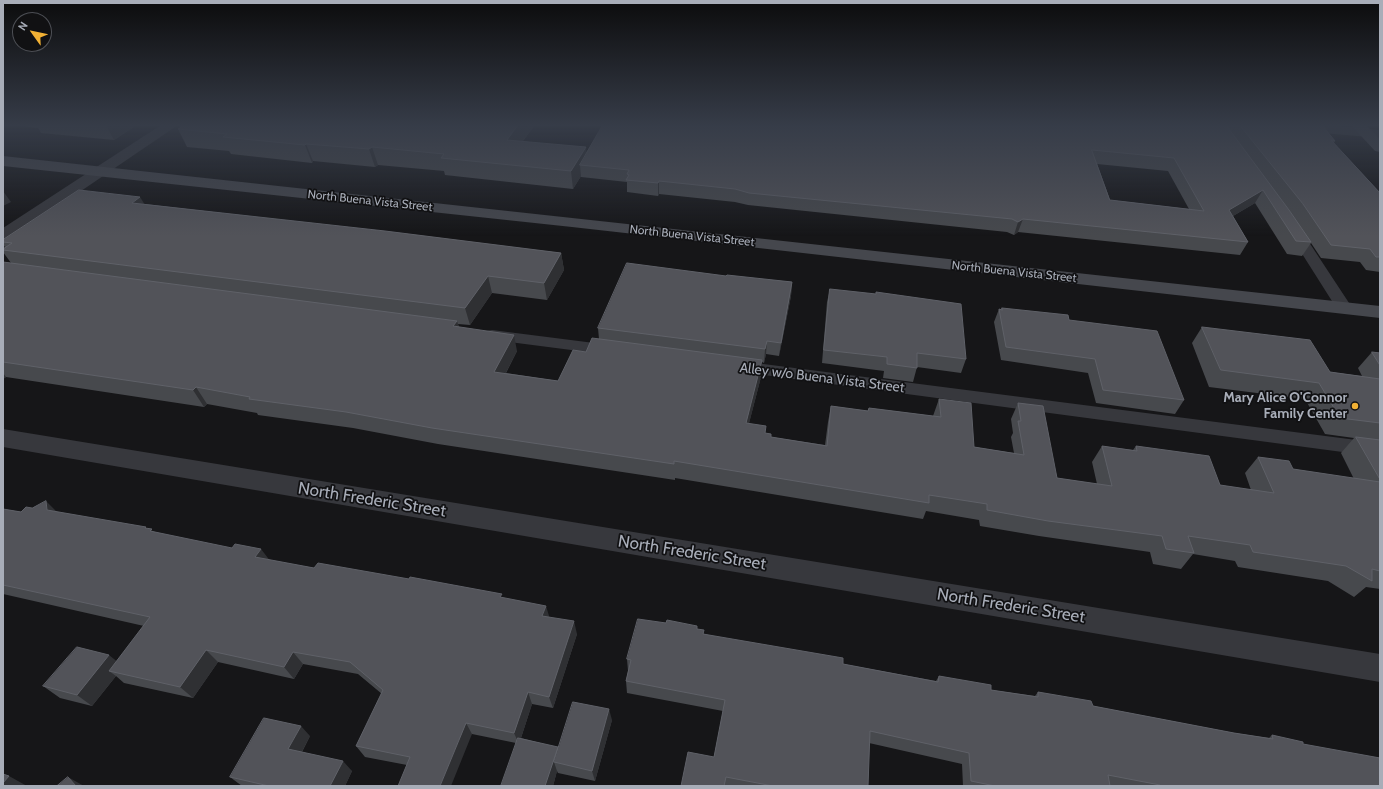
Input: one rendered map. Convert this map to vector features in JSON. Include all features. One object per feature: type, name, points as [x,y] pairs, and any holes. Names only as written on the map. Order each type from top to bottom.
[{"type":"main road","name":"North Buena Vista Street","points":[[10,162],[572,222],[1380,312]]},
{"type":"street","points":[[3,236],[114,162]]},
{"type":"street","name":"North Frederic Street","points":[[3,438],[1380,668]]},
{"type":"lane","points":[[1288,221],[1346,309]]},
{"type":"lane","points":[[478,333],[628,352]]},
{"type":"lane","name":"Alley w/o Buena Vista Street","points":[[723,365],[1380,450]]},
{"type":"building","points":[[479,162],[577,162],[571,171]]},
{"type":"building","points":[[582,162],[1096,162],[1110,200],[1204,211],[1176,162],[1253,162],[1311,242],[1296,241],[1263,190],[1229,210],[1248,242],[1023,219],[1018,222],[1012,219],[749,193],[735,189],[659,181],[658,183],[626,180],[629,175],[627,174],[629,170],[580,165]]},
{"type":"building","points":[[1269,162],[1351,162],[1380,193],[1380,257],[1376,257],[1370,249],[1331,245],[1303,204]]},
{"type":"building","points":[[79,190],[140,197],[132,203],[385,231],[561,253],[544,283],[488,276],[465,308],[3,250],[12,243],[3,242],[3,240]]},
{"type":"building","points":[[3,262],[457,321],[453,326],[514,335],[494,372],[558,381],[573,350],[586,352],[592,338],[762,360],[746,423],[766,426],[765,433],[771,434],[771,437],[827,446],[831,406],[868,411],[869,408],[941,417],[939,399],[971,403],[974,447],[1024,455],[1018,421],[1021,421],[1018,403],[1043,406],[1057,478],[1112,486],[1102,446],[1137,451],[1136,446],[1209,456],[1220,485],[1274,493],[1258,457],[1289,461],[1293,469],[1380,482],[1380,571],[1372,569],[1372,581],[1346,566],[1253,552],[1250,545],[1188,536],[1194,553],[1166,549],[1162,536],[1048,521],[987,510],[987,504],[929,495],[929,503],[674,461],[674,464],[432,428],[346,412],[249,399],[250,397],[196,387],[193,390],[3,362]]},
{"type":"building","points":[[627,263],[726,276],[792,282],[781,343],[767,341],[765,349],[598,328]]},
{"type":"building","points":[[830,289],[876,294],[876,292],[961,304],[966,359],[917,353],[917,368],[887,364],[887,357],[824,350]]},
{"type":"building","points":[[1002,308],[1068,315],[1069,320],[1157,331],[1184,400],[1103,390],[1095,359],[1006,347],[999,309],[1002,310]]},
{"type":"building","points":[[1202,327],[1310,340],[1330,372],[1380,379],[1380,423],[1340,418],[1319,383],[1221,370]]},
{"type":"building","points":[[1372,352],[1380,353],[1380,365]]},
{"type":"building","points":[[1356,437],[1380,440],[1380,479]]},
{"type":"building","points":[[46,501],[47,510],[146,527],[145,528],[152,529],[150,531],[232,548],[235,544],[261,549],[255,557],[314,568],[318,563],[409,579],[410,577],[502,594],[500,597],[546,606],[542,616],[574,621],[549,697],[528,692],[514,733],[466,723],[440,786],[398,786],[410,757],[356,746],[383,690],[350,662],[293,652],[284,667],[206,650],[180,687],[109,671],[150,617],[3,585],[3,509],[21,512],[26,507],[32,508]]},
{"type":"building","points":[[638,619],[666,623],[667,620],[697,626],[697,629],[704,630],[703,634],[843,658],[843,664],[938,682],[939,676],[991,685],[991,690],[1038,697],[1038,692],[1091,701],[1093,706],[1273,739],[1272,735],[1303,742],[1303,744],[1380,758],[1380,786],[1160,786],[1108,775],[1110,786],[995,786],[971,781],[969,753],[870,731],[868,786],[773,786],[726,777],[724,786],[681,786],[688,752],[714,757],[725,700],[626,681],[631,660],[627,659]]},
{"type":"building","points":[[77,647],[109,655],[77,695],[43,686]]},
{"type":"building","points":[[573,702],[609,709],[592,771],[554,762]]},
{"type":"building","points":[[264,718],[301,726],[288,749],[343,761],[330,786],[269,786],[230,777]]},
{"type":"building","points":[[518,738],[558,747],[545,786],[501,786]]},
{"type":"building","points":[[3,774],[9,776],[3,783]]},
{"type":"building","points":[[68,777],[76,786],[57,786]]},
{"type":"place","name":"Mary Alice O'Connor Family Center","points":[[1355,406]]}]
